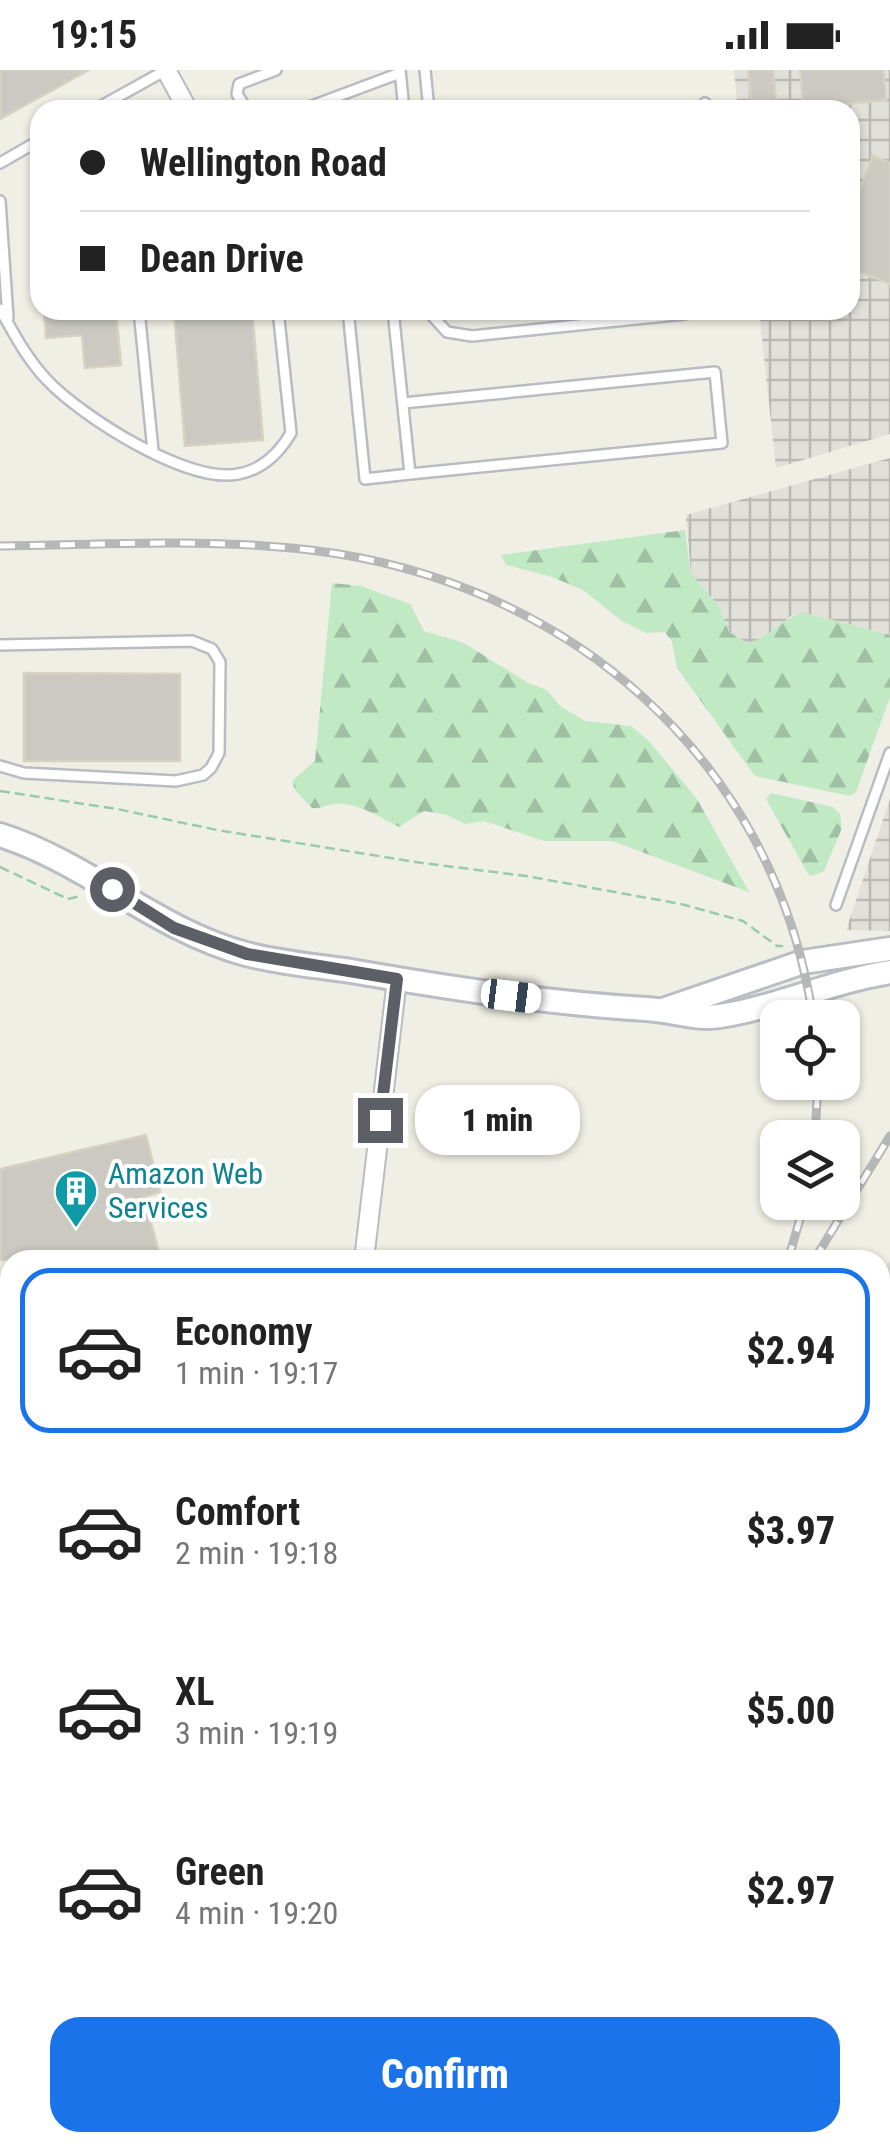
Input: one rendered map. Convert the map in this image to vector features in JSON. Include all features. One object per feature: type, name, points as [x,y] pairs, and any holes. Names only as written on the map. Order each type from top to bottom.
[{"type":"main road","points":[[0,835],[42,850],[174,928],[247,954],[397,979],[586,1005],[663,1010],[686,1018],[720,1016],[890,972]]},
{"type":"main road","points":[[663,1010],[803,962],[890,950]]},
{"type":"street","points":[[166,70],[182,100]]},
{"type":"street","points":[[365,1250],[397,979]]},
{"type":"lane","points":[[112,100],[166,70]]},
{"type":"lane","points":[[241,100],[237,94],[240,84],[276,70]]},
{"type":"lane","points":[[425,70],[428,100]]},
{"type":"lane","points":[[327,100],[400,71],[403,100]]},
{"type":"lane","points":[[0,163],[30,146]]},
{"type":"lane","points":[[0,201],[8,323]]},
{"type":"lane","points":[[0,309],[30,360],[73,405],[120,436],[153,451],[200,470],[234,476],[256,469],[282,448],[291,432],[279,320]]},
{"type":"lane","points":[[140,320],[153,451]]},
{"type":"lane","points":[[349,320],[365,478],[722,443],[715,372],[403,403]]},
{"type":"lane","points":[[394,320],[410,474]]},
{"type":"lane","points":[[436,320],[447,332],[472,336],[626,320]]},
{"type":"lane","points":[[0,645],[192,641],[212,649],[220,662],[219,753],[202,775],[176,780],[24,773],[0,766]]},
{"type":"lane","points":[[836,904],[890,753]]},
{"type":"path","points":[[0,791],[681,904],[743,921],[777,946],[797,945]]},
{"type":"path","points":[[0,867],[68,899],[112,889]]},
{"type":"shaded area","points":[[734,70],[890,70],[890,434],[776,468],[760,320],[860,320],[860,100],[737,100]]},
{"type":"shaded area","points":[[890,458],[890,635],[802,612],[763,639],[747,643],[729,632],[719,606],[691,574],[686,515]]},
{"type":"shaded area","points":[[890,799],[890,931],[846,930]]},
{"type":"green space","points":[[685,530],[691,574],[719,606],[729,632],[747,643],[802,612],[890,635],[890,697],[856,792],[850,796],[755,776],[677,668],[672,642],[665,632],[646,633],[622,621],[583,590],[506,565],[501,555]]},
{"type":"green space","points":[[332,583],[361,586],[410,604],[424,631],[464,643],[528,683],[547,690],[560,706],[585,721],[631,726],[649,741],[697,799],[749,892],[612,841],[544,841],[484,821],[465,824],[447,815],[424,811],[399,827],[352,805],[312,808],[294,789],[293,780],[315,761]]},
{"type":"green space","points":[[771,793],[833,807],[840,814],[842,828],[824,871],[808,874],[766,799]]},
{"type":"building","points":[[0,70],[89,70],[30,100],[0,119]]},
{"type":"building","points":[[748,70],[773,70],[776,100],[751,100]]},
{"type":"building","points":[[800,70],[883,70],[886,100],[803,100]]},
{"type":"building","points":[[873,156],[890,163],[890,284],[860,272],[860,189]]},
{"type":"building","points":[[45,320],[117,320],[121,365],[85,368],[82,335],[46,338]]},
{"type":"building","points":[[175,320],[253,320],[263,440],[185,446]]},
{"type":"building","points":[[24,673],[180,674],[180,761],[24,761]]},
{"type":"building","name":"Amazon Web Services","points":[[146,1135],[160,1192],[144,1197],[158,1250],[0,1250],[0,1169]]},
{"type":"railway","points":[[0,546],[194,543],[310,550],[404,568],[492,599],[572,643],[644,698],[705,764],[755,839],[791,924],[809,1000]]},
{"type":"railway","points":[[816,1120],[817,1100]]},
{"type":"railway","points":[[820,1250],[890,1136]]},
{"type":"railway","points":[[791,1250],[800,1220]]},
{"type":"place","name":"Amazon Web Services","points":[[76,1229]]},
{"type":"route","points":[[112,889],[174,928],[247,954],[397,979],[380,1120]]}]
